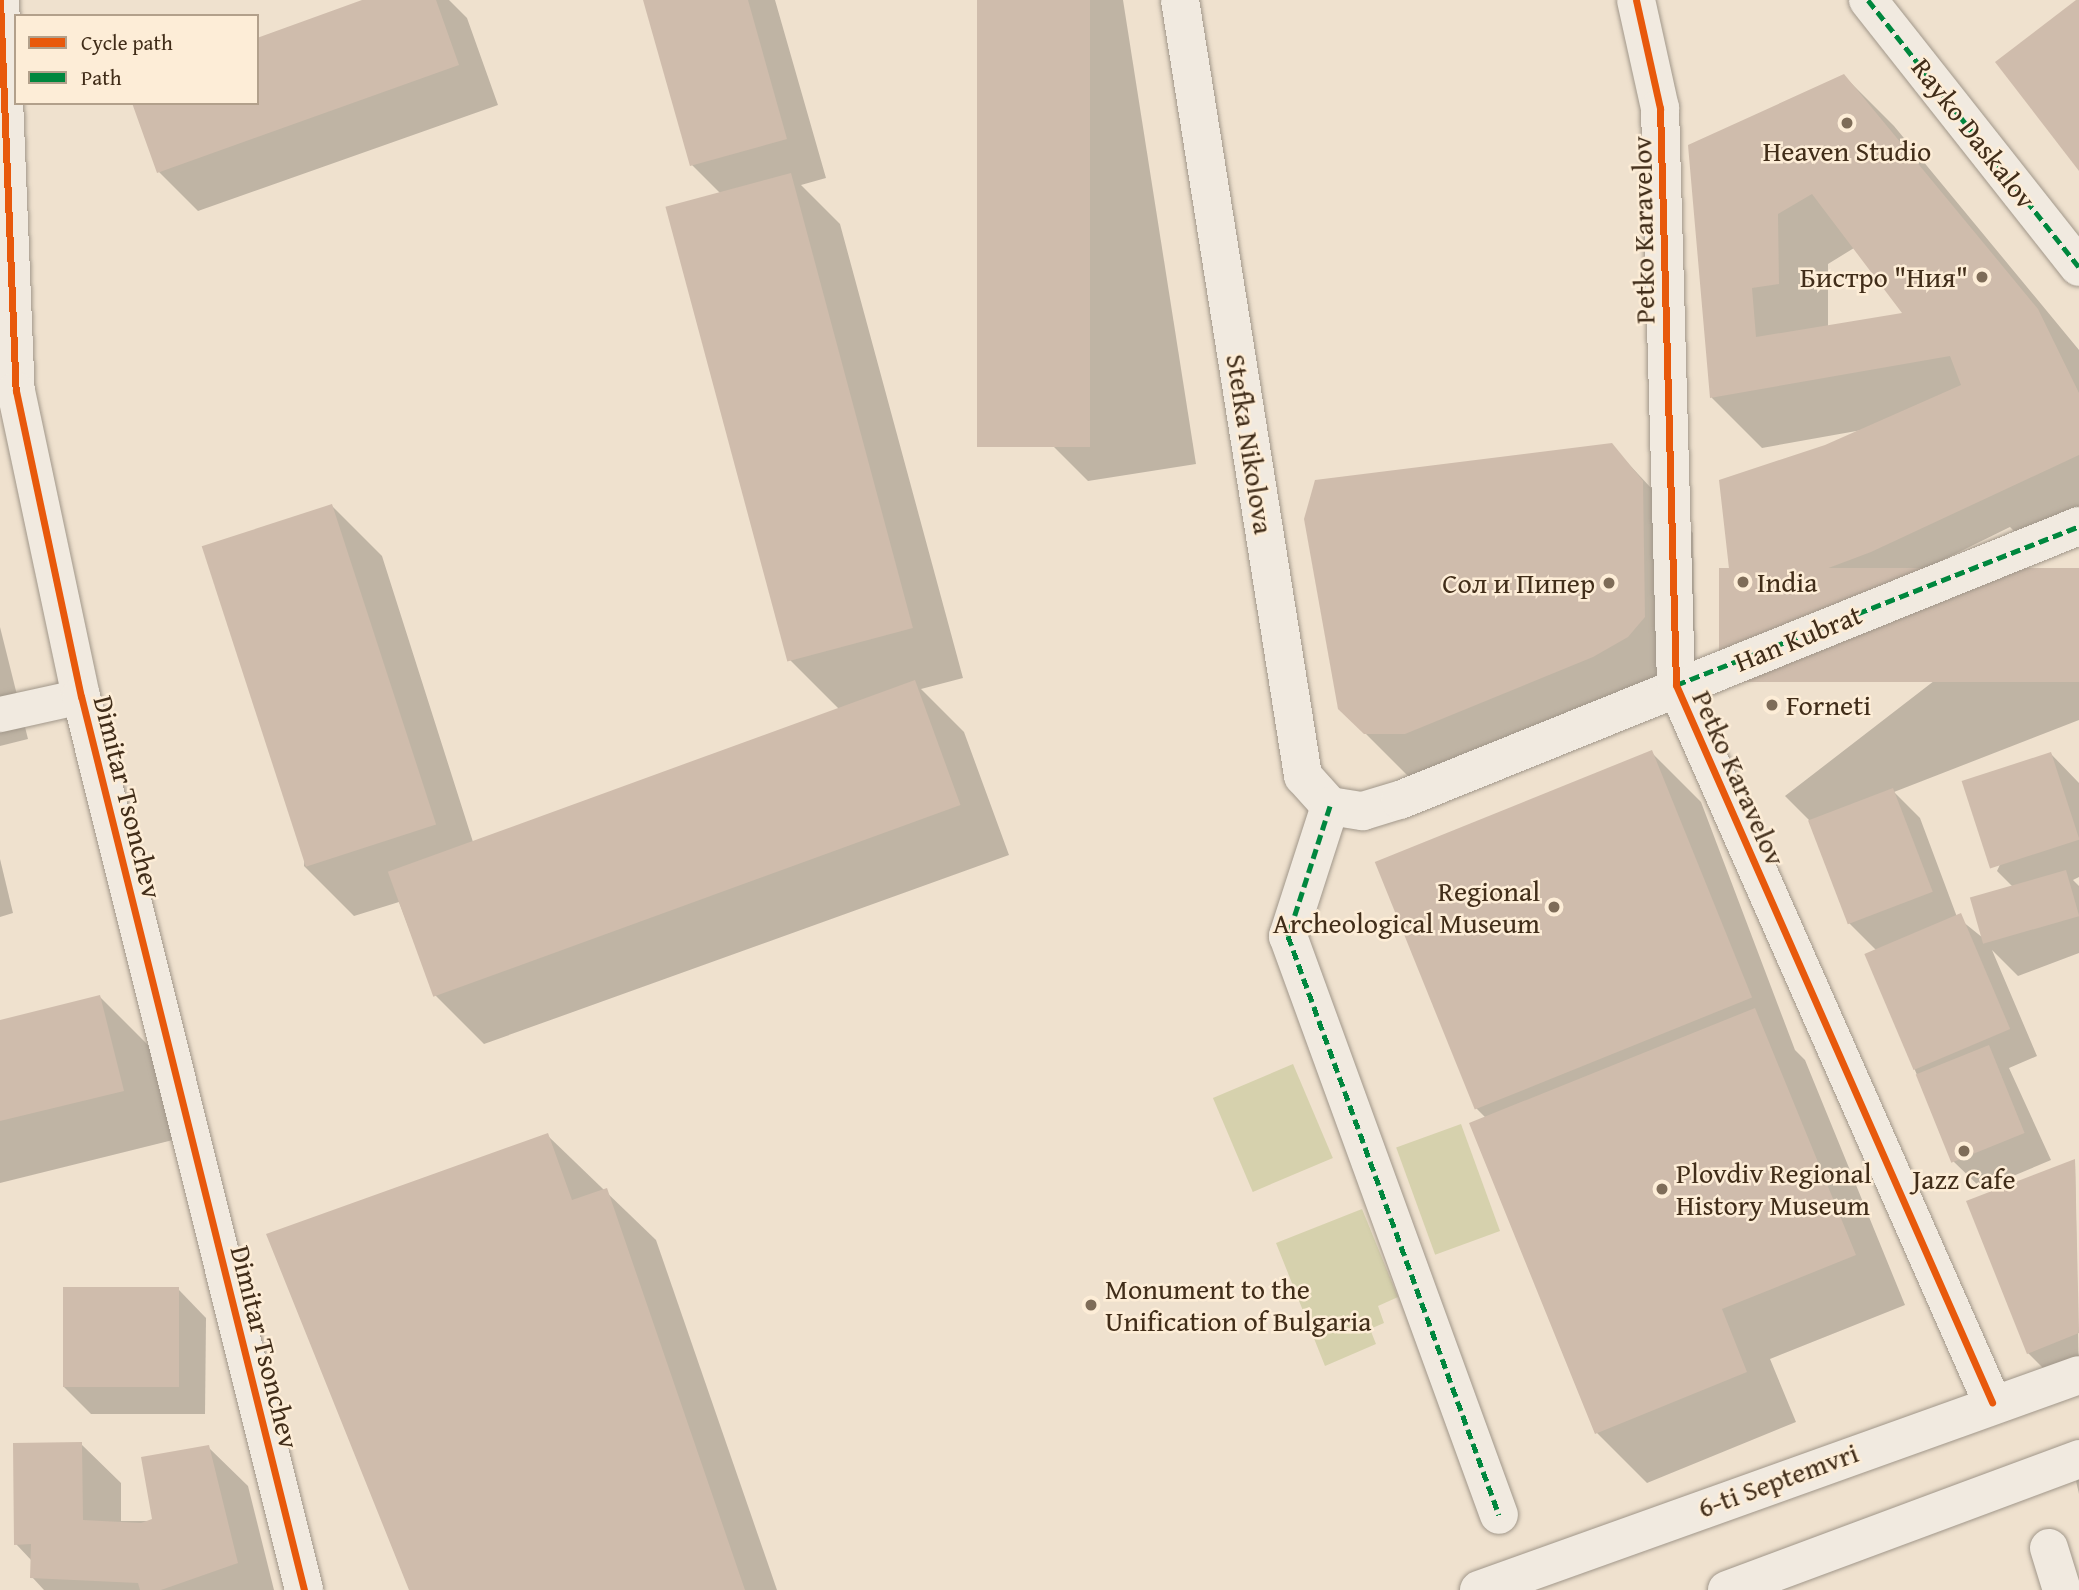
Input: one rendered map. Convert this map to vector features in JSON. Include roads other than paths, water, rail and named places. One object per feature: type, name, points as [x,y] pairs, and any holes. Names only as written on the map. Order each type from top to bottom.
[{"type":"street","name":"Dimitar Tsonchev","points":[[0,0],[8,392],[304,1590]]},
{"type":"street","name":"Stefka Nikolova","points":[[1180,0],[1303,776],[1330,806]]},
{"type":"street","name":"Petko Karavelov","points":[[1636,0],[1660,108],[1676,685],[1992,1402]]},
{"type":"street","name":"Rayko Daskalov","points":[[1868,0],[2079,267]]},
{"type":"street","name":"Han Kubrat","points":[[1330,806],[1363,811],[1401,800],[1676,685],[2079,526]]},
{"type":"street","points":[[1330,806],[1288,936],[1499,1515]]},
{"type":"street","name":"6-ti Septemvri","points":[[1479,1590],[1992,1402],[2079,1375]]},
{"type":"street","points":[[1727,1590],[2079,1459]]},
{"type":"street","points":[[2049,1548],[2062,1590]]},
{"type":"lane","points":[[0,714],[81,696]]},
{"type":"place","name":"Heaven Studio","points":[[1847,123]]},
{"type":"place","name":"Бистро \"Ния\"","points":[[1982,277]]},
{"type":"place","name":"India","points":[[1743,582]]},
{"type":"place","name":"Сол и Пипер","points":[[1609,583]]},
{"type":"place","name":"Forneti","points":[[1772,705]]},
{"type":"place","name":"Regional Archeological Museum","points":[[1554,907]]},
{"type":"place","name":"Jazz Cafe","points":[[1964,1151]]},
{"type":"place","name":"Plovdiv Regional History Museum","points":[[1662,1189]]},
{"type":"place","name":"Monument to the Unification of Bulgaria","points":[[1091,1305]]}]
